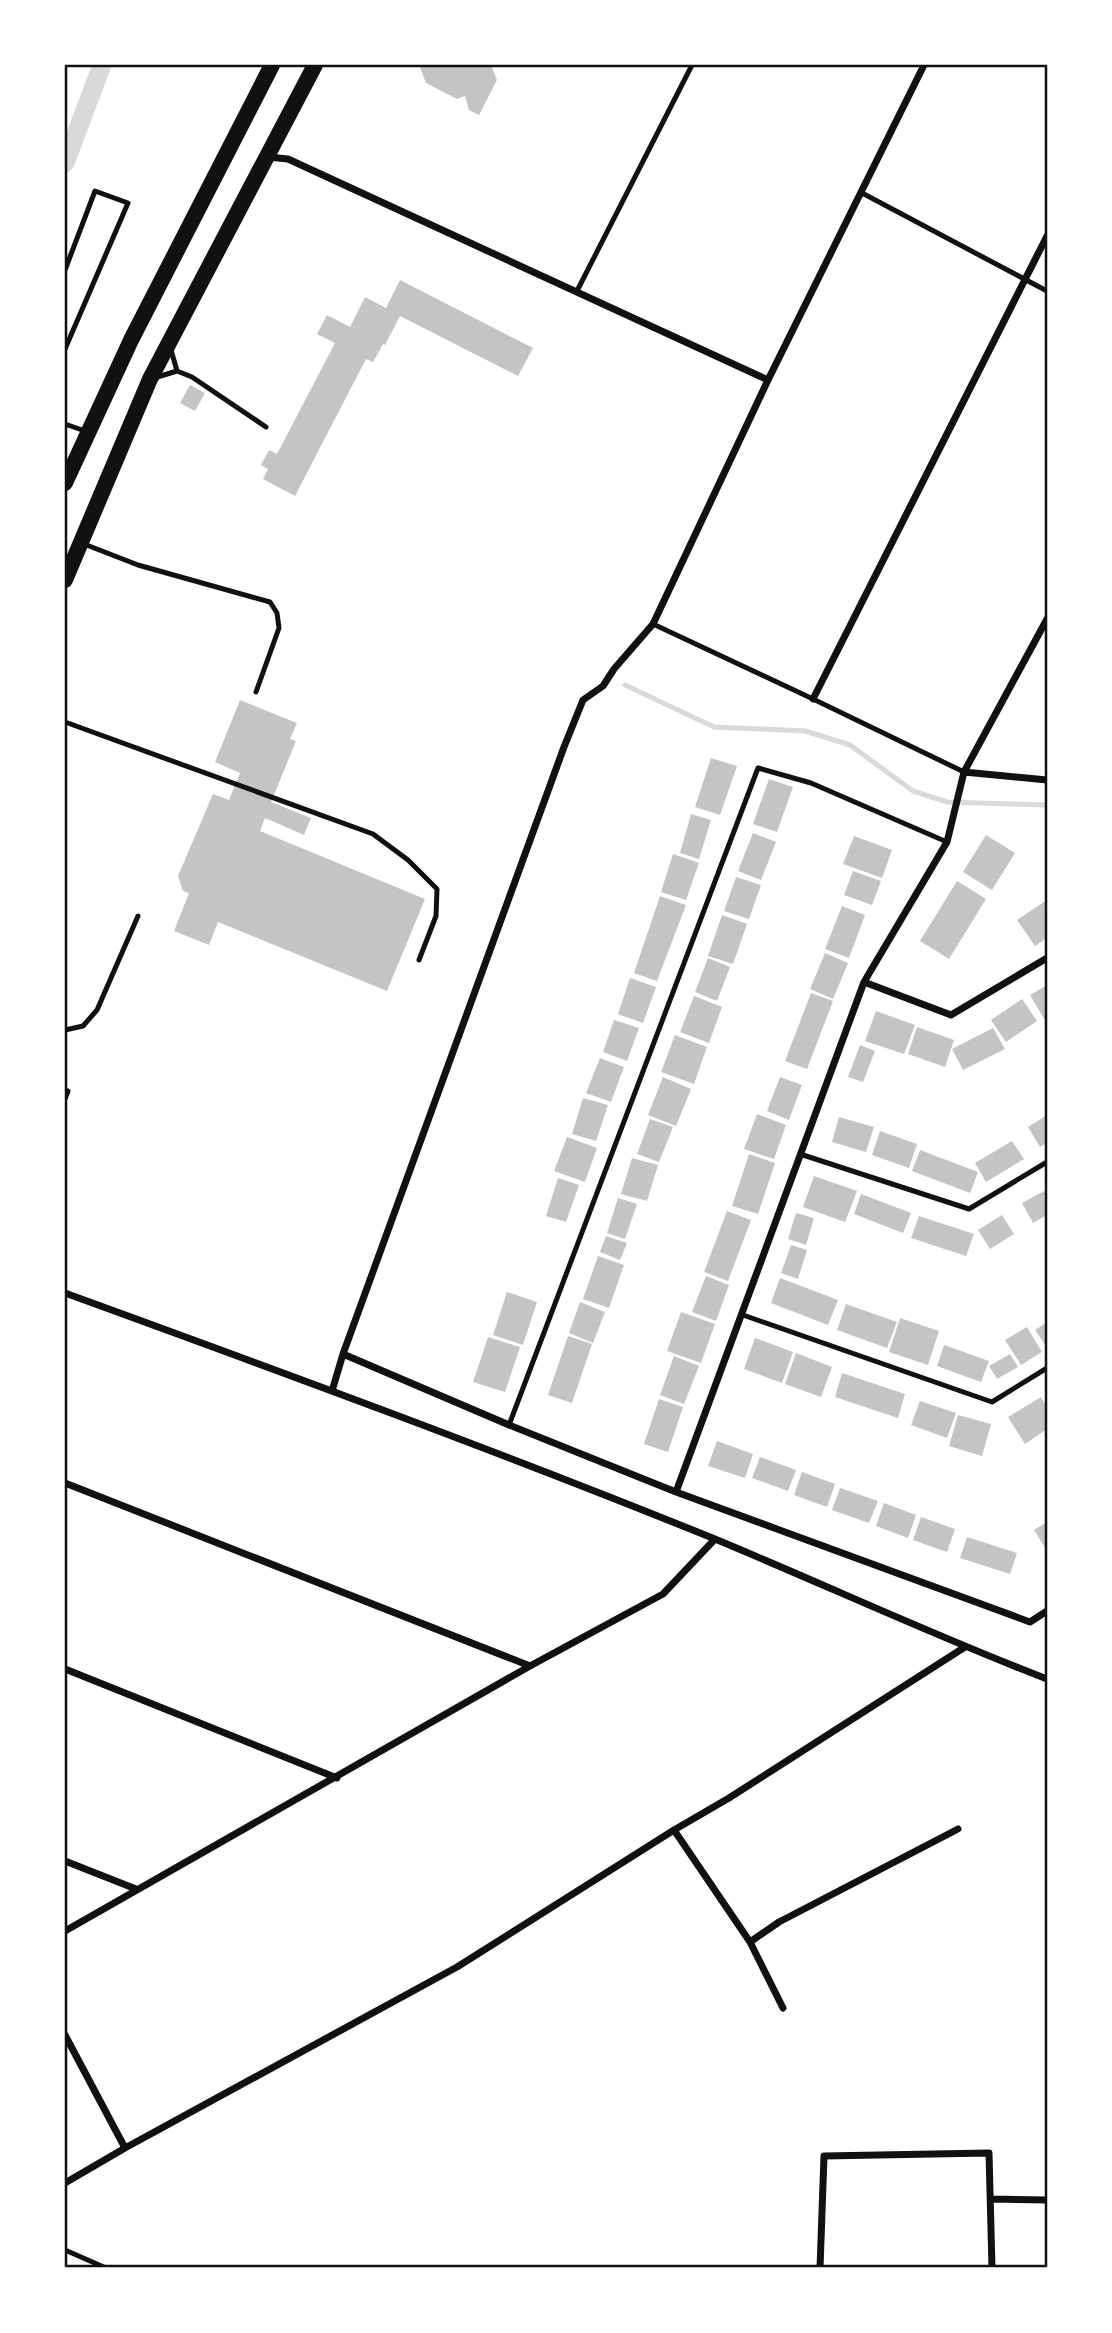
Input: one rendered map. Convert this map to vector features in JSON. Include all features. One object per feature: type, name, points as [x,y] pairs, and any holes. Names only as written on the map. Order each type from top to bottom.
[{"type":"main road","points":[[65,483],[131,340],[272,65]]},
{"type":"main road","points":[[65,580],[150,379],[316,65]]},
{"type":"street","points":[[332,1391],[583,700],[603,686],[614,669],[653,624],[768,380],[925,65]]},
{"type":"street","points":[[267,158],[288,159],[768,380]]},
{"type":"street","points":[[813,699],[1047,236]]},
{"type":"street","points":[[676,1492],[864,982],[947,842],[964,772],[1047,620]]},
{"type":"street","points":[[964,772],[1047,780]]},
{"type":"street","points":[[864,982],[951,1014],[1047,958]]},
{"type":"street","points":[[65,1293],[332,1391],[715,1539],[965,1647],[1047,1679]]},
{"type":"street","points":[[344,1354],[509,1425],[676,1492],[1030,1622],[1047,1611]]},
{"type":"street","points":[[65,1483],[530,1666]]},
{"type":"street","points":[[65,1931],[530,1666],[663,1594],[715,1539]]},
{"type":"street","points":[[65,2183],[457,1967],[965,1647]]},
{"type":"street","points":[[65,1669],[337,1778]]},
{"type":"street","points":[[750,1942],[779,1922],[958,1829]]},
{"type":"street","points":[[674,1830],[750,1942],[783,2008]]},
{"type":"street","points":[[65,1861],[136,1889]]},
{"type":"street","points":[[65,2035],[125,2148]]},
{"type":"street","points":[[820,2268],[824,2155],[989,2153],[992,2268]]},
{"type":"street","points":[[990,2199],[1047,2200]]},
{"type":"lane","points":[[577,292],[691,65]]},
{"type":"lane","points":[[65,270],[94,191],[128,204],[65,349]]},
{"type":"lane","points":[[862,193],[1047,291]]},
{"type":"lane","points":[[169,345],[177,371]]},
{"type":"lane","points":[[150,379],[177,371],[192,377],[266,427]]},
{"type":"lane","points":[[65,424],[88,433]]},
{"type":"lane","points":[[81,543],[138,565],[270,602],[277,613],[279,628],[256,692]]},
{"type":"lane","points":[[653,624],[964,772]]},
{"type":"lane","points":[[65,722],[373,834],[408,860],[437,889],[436,916],[419,960]]},
{"type":"lane","points":[[509,1425],[758,768],[811,783],[947,842]]},
{"type":"lane","points":[[65,1030],[83,1026],[97,1010],[138,916]]},
{"type":"lane","points":[[65,1090],[68,1091],[65,1099]]},
{"type":"lane","points":[[800,1154],[969,1209],[1047,1162]]},
{"type":"lane","points":[[743,1315],[992,1402],[1047,1368]]},
{"type":"lane","points":[[65,2250],[106,2268]]},
{"type":"building","points":[[419,65],[491,65],[497,80],[479,115],[469,110],[465,96],[457,99],[426,83]]},
{"type":"building","points":[[400,280],[533,348],[518,376],[400,316],[373,362],[366,359],[295,496],[263,479],[268,469],[261,465],[269,450],[277,454],[335,343],[317,334],[327,315],[350,327],[365,297],[386,308]]},
{"type":"building","points":[[190,385],[205,393],[195,411],[180,403]]},
{"type":"building","points":[[240,700],[297,723],[290,739],[296,741],[271,802],[311,818],[304,835],[265,818],[260,831],[425,899],[387,991],[218,922],[209,945],[174,931],[189,893],[183,891],[178,876],[213,794],[229,800],[240,773],[215,762]]},
{"type":"building","points":[[711,758],[737,766],[720,815],[695,807]]},
{"type":"building","points":[[769,779],[793,787],[777,832],[753,824]]},
{"type":"building","points":[[691,814],[711,820],[699,859],[680,853]]},
{"type":"building","points":[[753,833],[776,842],[761,880],[738,871]]},
{"type":"building","points":[[986,835],[1015,853],[992,890],[963,872]]},
{"type":"building","points":[[854,836],[892,850],[882,878],[843,864]]},
{"type":"building","points":[[673,854],[699,863],[686,900],[661,892]]},
{"type":"building","points":[[853,871],[881,881],[872,905],[844,895]]},
{"type":"building","points":[[736,877],[761,885],[749,919],[724,911]]},
{"type":"building","points":[[957,881],[986,899],[949,959],[920,941]]},
{"type":"building","points":[[660,896],[686,905],[657,981],[634,973]]},
{"type":"building","points":[[1047,900],[1047,938],[1035,946],[1017,920]]},
{"type":"building","points":[[842,906],[865,915],[849,958],[825,949]]},
{"type":"building","points":[[722,915],[747,924],[733,964],[708,956]]},
{"type":"building","points":[[825,953],[848,963],[833,999],[810,989]]},
{"type":"building","points":[[708,958],[730,967],[717,1001],[695,992]]},
{"type":"building","points":[[630,978],[656,987],[643,1023],[618,1014]]},
{"type":"building","points":[[1047,985],[1047,1024],[1030,995]]},
{"type":"building","points":[[811,993],[833,1001],[807,1069],[785,1061]]},
{"type":"building","points":[[694,996],[722,1007],[709,1043],[680,1032]]},
{"type":"building","points":[[1022,999],[1037,1021],[1006,1042],[991,1020]]},
{"type":"building","points":[[876,1011],[915,1025],[904,1054],[865,1041]]},
{"type":"building","points":[[614,1020],[639,1028],[627,1061],[603,1052]]},
{"type":"building","points":[[917,1027],[954,1040],[945,1067],[908,1054]]},
{"type":"building","points":[[993,1028],[1005,1049],[963,1070],[952,1049]]},
{"type":"building","points":[[675,1035],[707,1047],[694,1084],[661,1072]]},
{"type":"building","points":[[860,1045],[875,1051],[863,1082],[848,1077]]},
{"type":"building","points":[[600,1058],[624,1067],[611,1102],[586,1093]]},
{"type":"building","points":[[663,1077],[691,1089],[676,1126],[648,1115]]},
{"type":"building","points":[[780,1077],[802,1085],[789,1120],[767,1111]]},
{"type":"building","points":[[583,1098],[608,1105],[596,1141],[572,1134]]},
{"type":"building","points":[[757,1114],[786,1125],[774,1159],[744,1149]]},
{"type":"building","points":[[1047,1115],[1047,1143],[1040,1147],[1028,1127]]},
{"type":"building","points":[[839,1117],[874,1127],[866,1152],[832,1142]]},
{"type":"building","points":[[650,1119],[673,1127],[659,1162],[637,1154]]},
{"type":"building","points":[[880,1131],[917,1144],[909,1168],[872,1155]]},
{"type":"building","points":[[567,1137],[597,1148],[585,1182],[554,1171]]},
{"type":"building","points":[[1012,1141],[1024,1159],[986,1182],[975,1163]]},
{"type":"building","points":[[920,1150],[978,1172],[970,1193],[912,1171]]},
{"type":"building","points":[[749,1154],[775,1163],[758,1214],[732,1206]]},
{"type":"building","points":[[632,1158],[658,1165],[647,1201],[621,1194]]},
{"type":"building","points":[[814,1176],[857,1191],[845,1222],[803,1207]]},
{"type":"building","points":[[558,1178],[579,1185],[566,1222],[546,1216]]},
{"type":"building","points":[[1044,1191],[1047,1197],[1047,1215],[1033,1223],[1022,1203]]},
{"type":"building","points":[[861,1194],[911,1213],[903,1233],[854,1214]]},
{"type":"building","points":[[618,1198],[637,1204],[625,1239],[607,1233]]},
{"type":"building","points":[[727,1211],[751,1220],[728,1281],[704,1272]]},
{"type":"building","points":[[796,1213],[814,1218],[806,1245],[788,1239]]},
{"type":"building","points":[[1002,1215],[1014,1234],[990,1249],[978,1230]]},
{"type":"building","points":[[919,1216],[974,1234],[966,1256],[911,1238]]},
{"type":"building","points":[[606,1236],[627,1243],[620,1260],[600,1252]]},
{"type":"building","points":[[791,1245],[807,1250],[798,1279],[781,1273]]},
{"type":"building","points":[[598,1256],[624,1265],[609,1308],[583,1299]]},
{"type":"building","points":[[706,1276],[729,1285],[716,1321],[692,1312]]},
{"type":"building","points":[[780,1278],[838,1300],[828,1325],[771,1303]]},
{"type":"building","points":[[507,1292],[537,1302],[523,1345],[493,1335]]},
{"type":"building","points":[[580,1302],[605,1312],[593,1343],[569,1333]]},
{"type":"building","points":[[846,1304],[897,1322],[887,1348],[837,1330]]},
{"type":"building","points":[[681,1312],[715,1324],[701,1363],[667,1351]]},
{"type":"building","points":[[900,1318],[939,1331],[928,1365],[889,1352]]},
{"type":"building","points":[[1047,1322],[1047,1348],[1035,1330]]},
{"type":"building","points":[[1027,1327],[1042,1352],[1021,1365],[1005,1340]]},
{"type":"building","points":[[568,1336],[592,1344],[572,1403],[548,1395]]},
{"type":"building","points":[[488,1337],[520,1347],[505,1392],[473,1382]]},
{"type":"building","points":[[755,1338],[793,1352],[782,1383],[744,1369]]},
{"type":"building","points":[[944,1345],[989,1361],[981,1382],[937,1366]]},
{"type":"building","points":[[796,1353],[832,1367],[821,1397],[785,1384]]},
{"type":"building","points":[[1010,1354],[1018,1367],[997,1379],[989,1366]]},
{"type":"building","points":[[674,1356],[699,1366],[684,1404],[660,1395]]},
{"type":"building","points":[[842,1373],[905,1394],[898,1418],[835,1397]]},
{"type":"building","points":[[1041,1397],[1047,1407],[1047,1429],[1025,1444],[1008,1417]]},
{"type":"building","points":[[659,1399],[683,1407],[668,1452],[644,1444]]},
{"type":"building","points":[[920,1401],[956,1413],[947,1438],[911,1425]]},
{"type":"building","points":[[958,1415],[991,1424],[982,1456],[949,1446]]},
{"type":"building","points":[[717,1441],[753,1454],[745,1478],[708,1466]]},
{"type":"building","points":[[760,1457],[796,1470],[788,1491],[752,1478]]},
{"type":"building","points":[[802,1472],[835,1484],[827,1507],[794,1495]]},
{"type":"building","points":[[840,1488],[878,1501],[869,1523],[832,1510]]},
{"type":"building","points":[[884,1503],[916,1515],[908,1538],[876,1526]]},
{"type":"building","points":[[921,1517],[955,1529],[947,1552],[913,1540]]},
{"type":"building","points":[[1047,1522],[1047,1551],[1034,1530]]},
{"type":"building","points":[[967,1537],[1017,1553],[1010,1574],[960,1558]]},
{"type":"waterway","points":[[65,163],[102,65]]},
{"type":"waterway","points":[[625,685],[714,727],[805,731],[850,745],[913,791],[947,802],[1047,805]]}]
